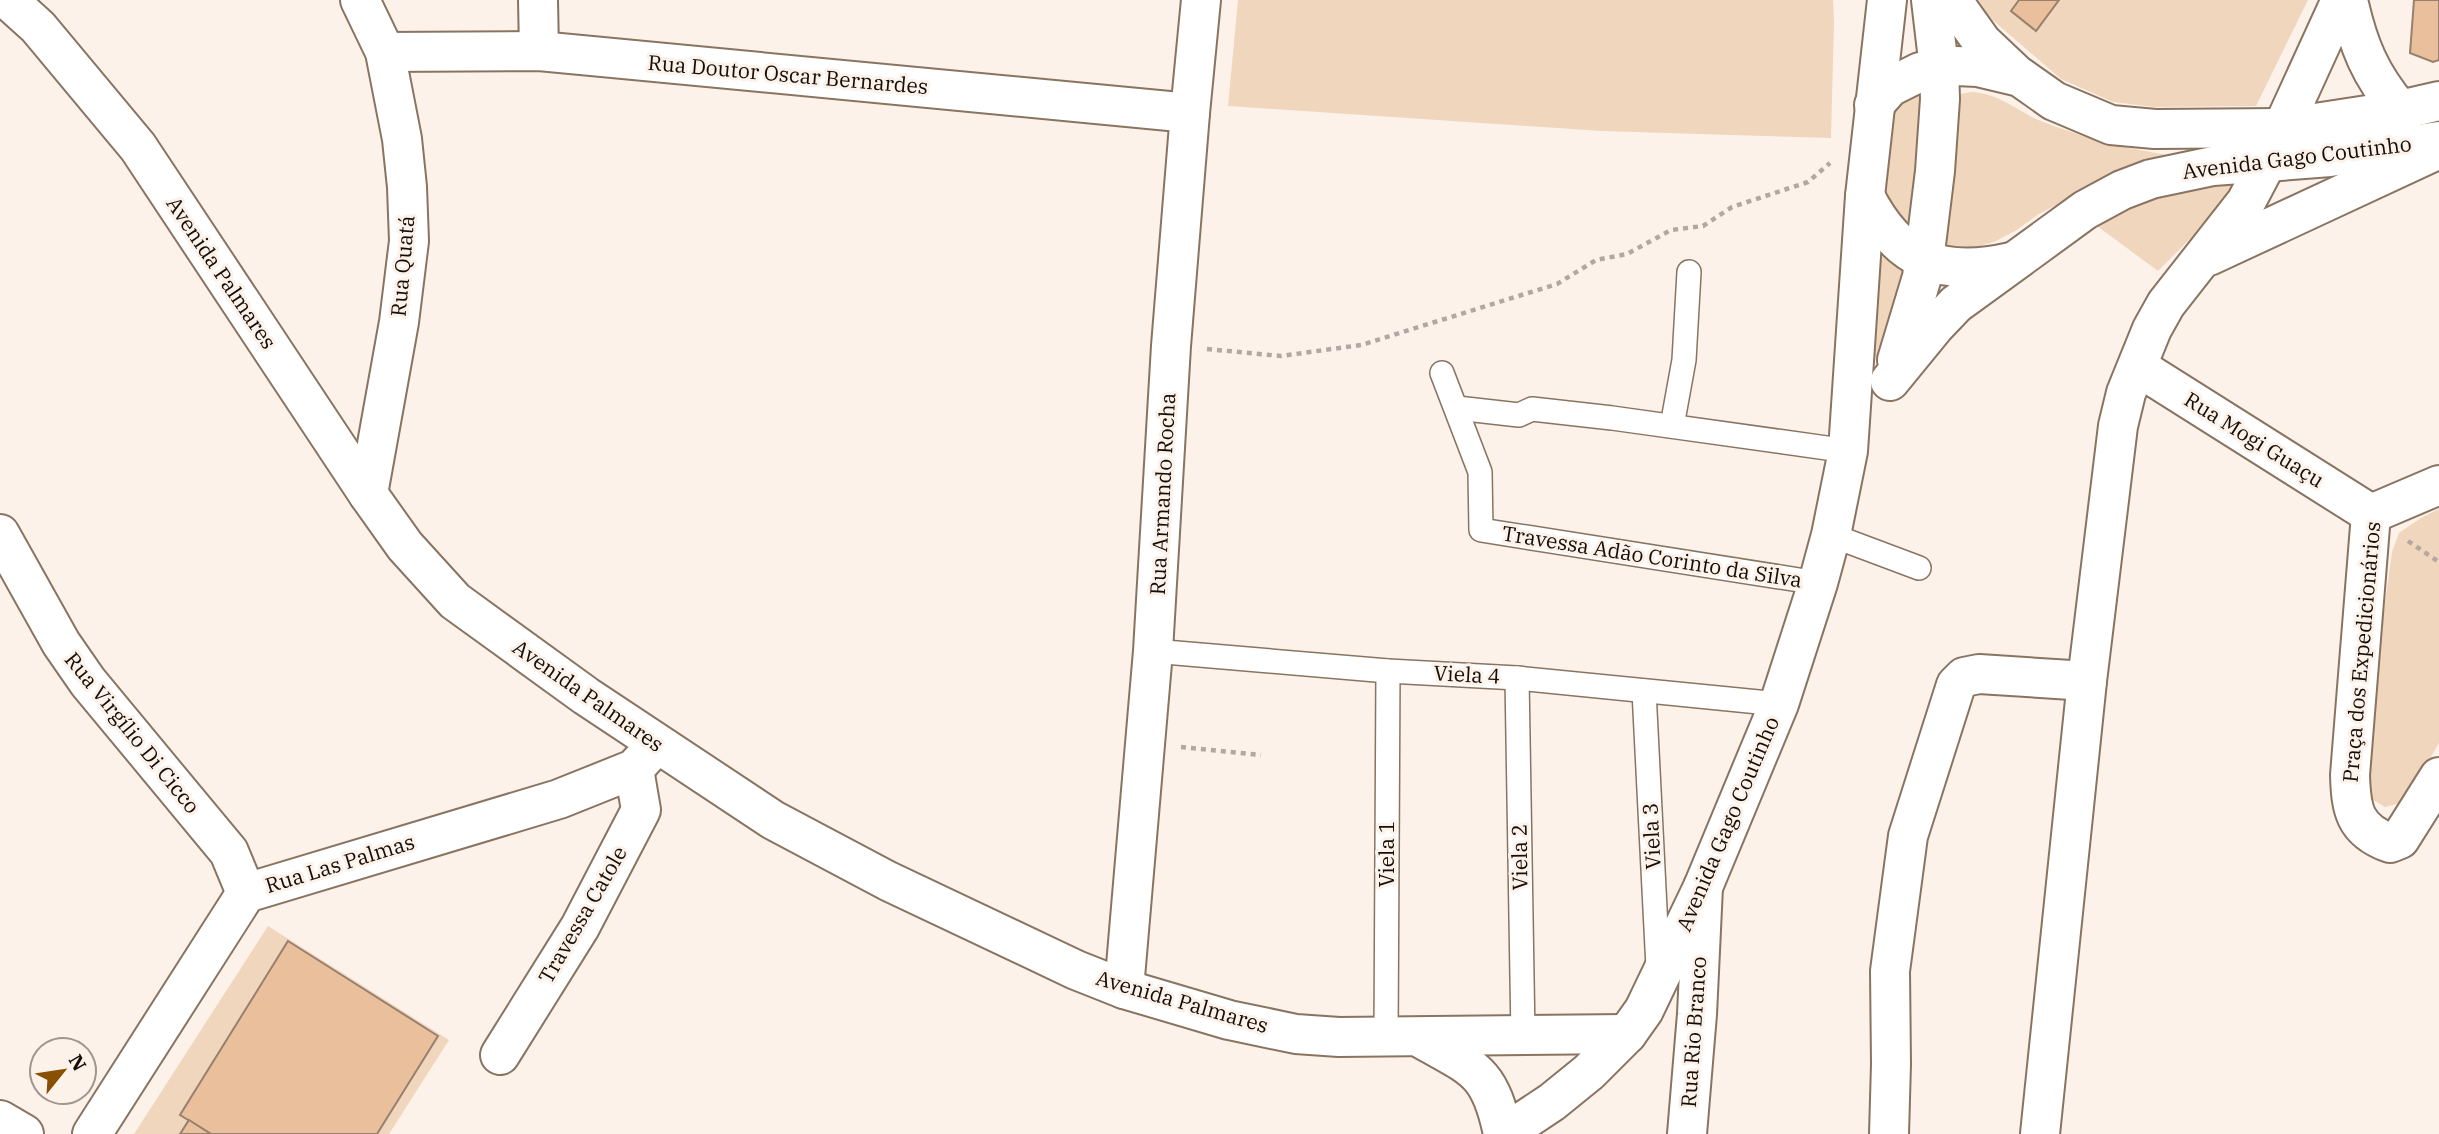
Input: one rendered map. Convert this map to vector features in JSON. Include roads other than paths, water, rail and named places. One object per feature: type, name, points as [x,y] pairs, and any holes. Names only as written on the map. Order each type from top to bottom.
[{"type":"street","name":"Avenida Palmares","points":[[8,0],[38,27],[138,147],[405,546],[455,601],[645,757],[888,881],[1076,970],[1124,989],[1229,1020],[1296,1034],[1403,1038],[1627,1034]]},
{"type":"street","name":"Rua Quatá","points":[[360,0],[385,52],[402,139],[409,241],[399,322],[368,494]]},
{"type":"street","points":[[538,0],[538,51]]},
{"type":"street","name":"Rua Armando Rocha","points":[[1124,989],[1153,650],[1171,346],[1201,0]]},
{"type":"street","name":"Avenida Gago Coutinho","points":[[1503,1134],[1552,1102],[1589,1072],[1627,1034],[1644,1010],[1703,887],[1779,704],[1818,583],[1849,451],[1865,196],[1888,0]]},
{"type":"street","name":"Avenida Gago Coutinho","points":[[1890,381],[1916,303],[1925,260],[1935,172],[1940,99],[1931,0]]},
{"type":"street","points":[[1952,0],[1982,42],[2020,77],[2054,101],[2111,125],[2275,145],[2439,101]]},
{"type":"street","points":[[2040,1134],[2087,681],[2119,426],[2126,393],[2152,328],[2166,304],[2246,202],[2341,0]]},
{"type":"street","points":[[2348,0],[2356,37],[2367,64],[2381,88],[2400,110]]},
{"type":"street","name":"Rua Doutor Oscar Bernardes","points":[[385,52],[538,51],[1190,113]]},
{"type":"street","points":[[1874,105],[1890,88],[1904,79],[1939,68],[1978,67],[2020,77]]},
{"type":"street","name":"Avenida Gago Coutinho","points":[[1849,451],[1890,381],[1956,304],[2085,210],[2122,190],[2151,179],[2213,166],[2275,145],[2330,157],[2439,141]]},
{"type":"street","name":"Avenida Gago Coutinho","points":[[2201,260],[2439,149]]},
{"type":"street","points":[[1865,196],[1888,233],[1906,250],[1925,260],[1977,268],[2011,262]]},
{"type":"street","name":"Rua Mogi Guaçu","points":[[2138,366],[2371,514]]},
{"type":"street","name":"Praça dos Expedicionários","points":[[2439,485],[2371,514],[2350,775],[2351,806],[2366,830],[2390,843],[2400,839],[2439,777]]},
{"type":"street","name":"Rua Virgílio Di Cicco","points":[[0,534],[61,643],[88,682],[229,852],[246,892]]},
{"type":"street","points":[[1889,1134],[1890,971],[1908,836],[1955,685],[1964,677],[1979,674],[2087,681]]},
{"type":"street","name":"Rua Las Palmas","points":[[92,1134],[246,892],[559,799],[645,757]]},
{"type":"street","name":"Travessa Catole","points":[[500,1055],[580,927],[642,810],[645,757]]},
{"type":"street","name":"Rua Rio Branco","points":[[1687,1134],[1697,1014],[1703,887]]},
{"type":"street","name":"Avenida Palmares","points":[[1403,1038],[1468,1065],[1482,1077],[1492,1092],[1503,1134]]},
{"type":"street","points":[[0,1120],[24,1134]]},
{"type":"lane","points":[[1672,426],[1684,360],[1689,272]]},
{"type":"lane","name":"Travessa Adão Corinto da Silva","points":[[1442,373],[1480,472],[1481,530],[1818,583]]},
{"type":"lane","points":[[1457,408],[1519,415],[1532,409],[1849,451]]},
{"type":"lane","points":[[1831,535],[1919,568]]},
{"type":"lane","name":"Viela 4","points":[[1153,650],[1388,671],[1517,678],[1779,704]]},
{"type":"lane","name":"Viela 1","points":[[1388,671],[1403,1038]]},
{"type":"lane","name":"Viela 2","points":[[1517,678],[1523,1037]]},
{"type":"lane","name":"Viela 3","points":[[1644,691],[1659,982]]}]
